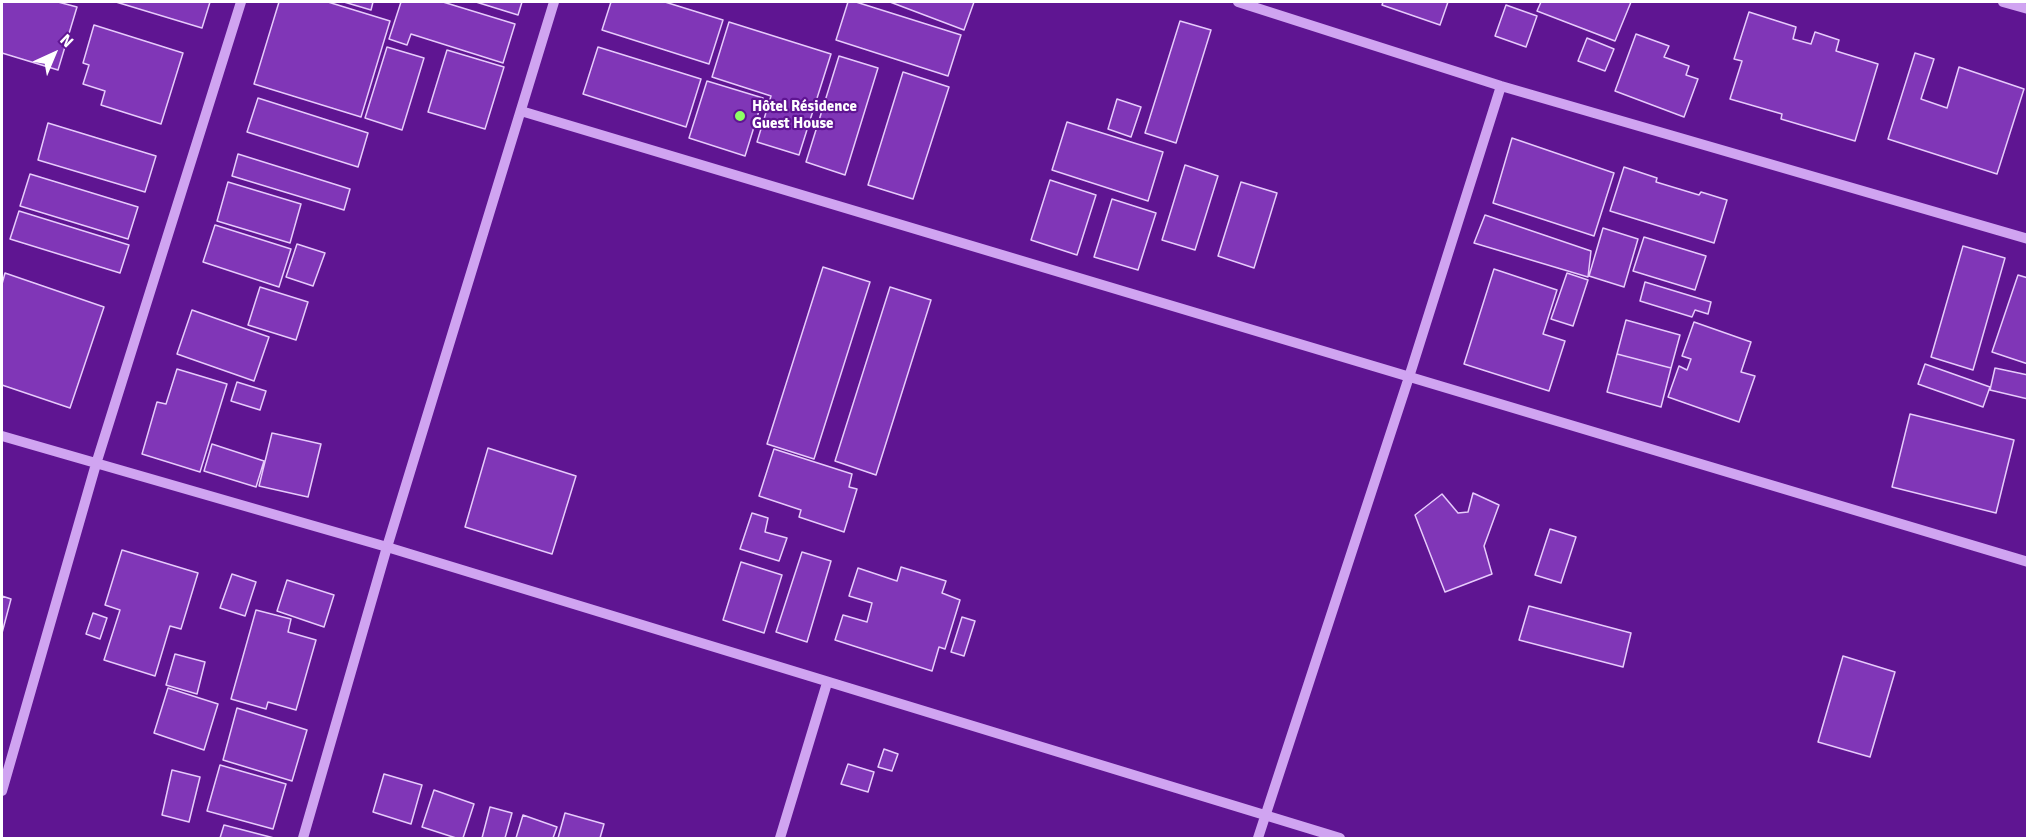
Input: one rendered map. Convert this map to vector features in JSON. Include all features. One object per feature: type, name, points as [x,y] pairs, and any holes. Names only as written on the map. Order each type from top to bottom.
[{"type":"street","points":[[2,792],[96,464],[240,2]]},
{"type":"street","points":[[303,838],[387,547],[554,2]]},
{"type":"street","points":[[1238,2],[1501,86],[2028,239]]},
{"type":"street","points":[[2003,2],[2028,9]]},
{"type":"street","points":[[1258,838],[1409,377],[1501,86]]},
{"type":"street","points":[[521,111],[2028,562]]},
{"type":"street","points":[[2,436],[387,547],[1340,838]]},
{"type":"street","points":[[780,838],[827,683]]},
{"type":"building","points":[[2,2],[58,2],[77,7],[58,70],[2,53]]},
{"type":"building","points":[[116,2],[210,2],[202,28]]},
{"type":"building","points":[[279,2],[328,2],[390,21],[361,117],[254,84]]},
{"type":"building","points":[[344,2],[373,2],[371,10]]},
{"type":"building","points":[[401,2],[443,2],[515,24],[503,63],[411,34],[407,45],[389,39]]},
{"type":"building","points":[[476,2],[522,2],[518,15]]},
{"type":"building","points":[[611,2],[665,2],[723,20],[709,64],[602,30]]},
{"type":"building","points":[[848,2],[856,2],[961,35],[948,76],[836,40]]},
{"type":"building","points":[[890,2],[974,2],[964,30]]},
{"type":"building","points":[[1383,2],[1448,2],[1440,25],[1382,5]]},
{"type":"building","points":[[1541,2],[1631,2],[1615,41],[1537,11]]},
{"type":"building","points":[[1506,5],[1537,16],[1526,47],[1495,36]]},
{"type":"building","points":[[1749,12],[1796,27],[1793,39],[1811,44],[1815,32],[1839,40],[1836,51],[1878,64],[1855,141],[1781,119],[1782,114],[1730,99],[1742,61],[1734,59]]},
{"type":"building","points":[[1180,21],[1211,30],[1176,143],[1145,133]]},
{"type":"building","points":[[729,22],[831,54],[799,155],[757,142],[771,96],[712,77]]},
{"type":"building","points":[[94,25],[183,53],[161,124],[101,105],[105,91],[83,84],[89,65],[83,63]]},
{"type":"building","points":[[1636,34],[1669,46],[1664,57],[1689,66],[1686,75],[1698,79],[1684,117],[1615,91]]},
{"type":"building","points":[[1587,38],[1614,49],[1605,71],[1578,61]]},
{"type":"building","points":[[387,47],[424,58],[402,130],[365,118]]},
{"type":"building","points":[[598,47],[701,79],[686,127],[583,94]]},
{"type":"building","points":[[447,50],[504,67],[485,129],[428,112]]},
{"type":"building","points":[[1915,53],[1934,59],[1921,99],[1947,108],[1959,67],[2024,89],[1997,174],[1888,139]]},
{"type":"building","points":[[839,56],[878,68],[845,175],[806,162]]},
{"type":"building","points":[[903,72],[949,87],[913,199],[868,185]]},
{"type":"building","points":[[707,81],[763,98],[745,156],[689,138]]},
{"type":"building","points":[[258,98],[368,133],[358,167],[247,132]]},
{"type":"building","points":[[1117,99],[1141,107],[1131,137],[1108,129]]},
{"type":"building","points":[[1067,122],[1163,152],[1148,201],[1052,170]]},
{"type":"building","points":[[48,123],[156,156],[145,192],[38,160]]},
{"type":"building","points":[[1512,138],[1614,173],[1594,236],[1493,203]]},
{"type":"building","points":[[238,154],[350,189],[344,210],[232,176]]},
{"type":"building","points":[[1185,165],[1218,176],[1195,250],[1162,240]]},
{"type":"building","points":[[1624,167],[1657,178],[1656,182],[1699,195],[1701,192],[1727,200],[1714,243],[1610,211]]},
{"type":"building","points":[[30,174],[138,207],[128,239],[20,206]]},
{"type":"building","points":[[1050,180],[1096,195],[1077,255],[1031,240]]},
{"type":"building","points":[[228,182],[301,204],[290,243],[217,221]]},
{"type":"building","points":[[1241,182],[1277,193],[1254,268],[1218,256]]},
{"type":"building","points":[[1112,199],[1156,213],[1138,270],[1094,257]]},
{"type":"building","points":[[19,211],[129,245],[120,273],[10,239]]},
{"type":"building","points":[[1485,215],[1591,251],[1588,277],[1474,243]]},
{"type":"building","points":[[215,225],[291,249],[279,287],[203,262]]},
{"type":"building","points":[[1603,228],[1638,239],[1624,287],[1589,276]]},
{"type":"building","points":[[1644,237],[1706,256],[1695,290],[1633,271]]},
{"type":"building","points":[[297,244],[325,253],[313,286],[286,277]]},
{"type":"building","points":[[1963,246],[2005,258],[1973,370],[1931,357]]},
{"type":"building","points":[[823,267],[870,282],[814,459],[767,444]]},
{"type":"building","points":[[1494,269],[1557,290],[1543,334],[1565,341],[1549,391],[1464,364]]},
{"type":"building","points":[[5,273],[104,307],[70,408],[2,385],[2,284]]},
{"type":"building","points":[[1567,273],[1588,280],[1573,326],[1551,319]]},
{"type":"building","points":[[2018,275],[2028,278],[2028,364],[1992,352]]},
{"type":"building","points":[[1645,282],[1711,302],[1708,314],[1695,310],[1692,317],[1640,301]]},
{"type":"building","points":[[260,287],[308,302],[296,340],[248,325]]},
{"type":"building","points":[[890,287],[931,300],[876,475],[835,461]]},
{"type":"building","points":[[192,310],[269,337],[254,381],[177,354]]},
{"type":"building","points":[[1626,320],[1680,335],[1671,368],[1617,354]]},
{"type":"building","points":[[1694,322],[1751,342],[1741,372],[1755,376],[1739,422],[1668,397],[1679,366],[1687,370],[1691,359],[1682,356]]},
{"type":"building","points":[[1617,354],[1671,368],[1661,407],[1607,392]]},
{"type":"building","points":[[1925,364],[1990,387],[1983,407],[1918,384]]},
{"type":"building","points":[[1995,368],[2028,375],[2028,399],[1990,390]]},
{"type":"building","points":[[177,369],[227,384],[200,472],[142,454],[157,402],[166,404]]},
{"type":"building","points":[[237,382],[266,391],[260,410],[231,401]]},
{"type":"building","points":[[1910,414],[2014,440],[1996,513],[1892,487]]},
{"type":"building","points":[[272,433],[321,444],[308,497],[259,486]]},
{"type":"building","points":[[212,444],[264,461],[256,487],[204,471]]},
{"type":"building","points":[[488,448],[576,476],[552,554],[465,527]]},
{"type":"building","points":[[774,449],[852,474],[849,487],[857,489],[844,532],[799,517],[801,510],[759,496]]},
{"type":"building","points":[[1473,493],[1499,505],[1484,546],[1492,574],[1445,592],[1415,515],[1442,494],[1458,513],[1468,512]]},
{"type":"building","points":[[752,513],[768,518],[765,532],[787,538],[779,561],[740,549]]},
{"type":"building","points":[[1550,529],[1576,537],[1561,583],[1535,575]]},
{"type":"building","points":[[122,550],[198,573],[181,629],[170,626],[155,676],[104,660],[120,610],[105,605]]},
{"type":"building","points":[[802,552],[831,561],[807,642],[776,632]]},
{"type":"building","points":[[741,562],[782,575],[764,633],[723,620]]},
{"type":"building","points":[[901,567],[946,581],[942,593],[960,600],[945,649],[939,647],[932,671],[835,640],[843,615],[867,622],[872,603],[849,596],[858,568],[897,581]]},
{"type":"building","points":[[232,574],[256,582],[245,616],[220,608]]},
{"type":"building","points":[[287,580],[334,595],[324,627],[277,611]]},
{"type":"building","points":[[2,596],[11,599],[2,633]]},
{"type":"building","points":[[1529,606],[1631,633],[1623,667],[1519,640]]},
{"type":"building","points":[[256,610],[291,619],[288,632],[316,640],[296,710],[268,702],[266,709],[231,699]]},
{"type":"building","points":[[93,613],[107,618],[100,639],[86,634]]},
{"type":"building","points":[[962,617],[975,621],[964,656],[951,652]]},
{"type":"building","points":[[175,654],[205,662],[197,694],[166,685]]},
{"type":"building","points":[[1843,656],[1895,672],[1870,757],[1818,742]]},
{"type":"building","points":[[168,688],[218,704],[204,750],[154,733]]},
{"type":"building","points":[[237,708],[307,730],[292,781],[223,760]]},
{"type":"building","points":[[884,749],[898,754],[892,771],[878,767]]},
{"type":"building","points":[[848,764],[874,772],[868,792],[841,784]]},
{"type":"building","points":[[220,765],[286,784],[273,829],[207,811]]},
{"type":"building","points":[[172,770],[200,777],[189,822],[162,815]]},
{"type":"building","points":[[384,774],[422,785],[411,824],[373,812]]},
{"type":"building","points":[[434,790],[474,804],[463,838],[456,838],[422,827]]},
{"type":"building","points":[[490,807],[512,813],[505,838],[482,838]]},
{"type":"building","points":[[565,813],[604,824],[600,838],[558,838]]},
{"type":"building","points":[[523,815],[557,827],[553,838],[516,838]]},
{"type":"building","points":[[224,825],[274,838],[220,838]]},
{"type":"place","name":"Hôtel Résidence Guest House","points":[[740,116]]}]
